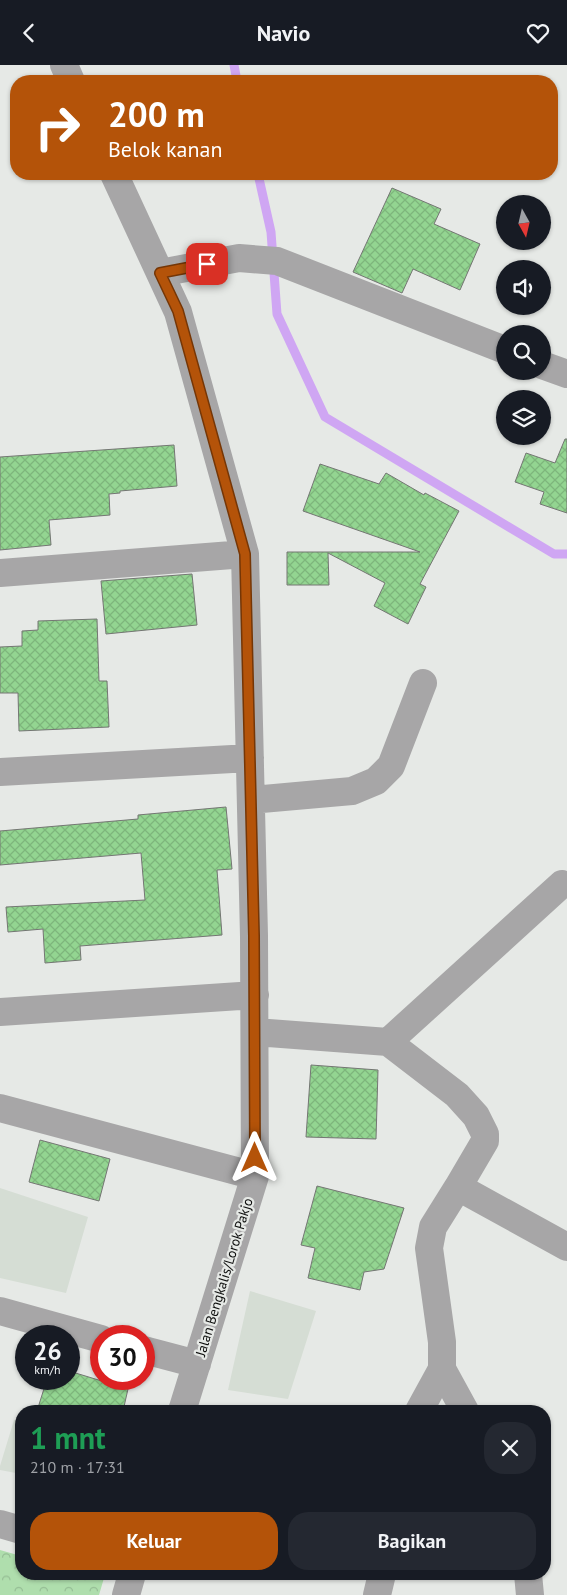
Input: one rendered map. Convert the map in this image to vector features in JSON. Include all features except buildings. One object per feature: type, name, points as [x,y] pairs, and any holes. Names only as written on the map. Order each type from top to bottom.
[{"type":"street","name":"Jalan Bengkalis/Lorok Pakjo","points":[[117,180],[178,311],[245,554],[255,995],[255,1176],[184,1405]]},
{"type":"street","points":[[160,273],[239,258],[277,261],[496,346]]},
{"type":"street","points":[[551,368],[567,374]]},
{"type":"street","points":[[0,573],[245,554]]},
{"type":"street","points":[[251,800],[352,791],[376,781],[391,767],[423,683]]},
{"type":"street","points":[[0,772],[250,758]]},
{"type":"street","points":[[388,1042],[562,884]]},
{"type":"street","points":[[0,1012],[255,995]]},
{"type":"street","points":[[255,1032],[388,1042],[457,1095],[476,1116],[485,1134],[485,1141],[433,1227],[429,1247],[442,1342],[442,1369],[422,1405]]},
{"type":"street","points":[[0,1108],[255,1176]]},
{"type":"street","points":[[458,1187],[567,1247]]},
{"type":"street","points":[[0,1311],[90,1336]]},
{"type":"street","points":[[155,1353],[197,1365]]},
{"type":"street","points":[[442,1369],[462,1405]]},
{"type":"street","points":[[0,1524],[15,1528]]},
{"type":"street","points":[[126,1595],[130,1580]]},
{"type":"street","points":[[377,1595],[381,1580]]},
{"type":"street","points":[[529,1580],[530,1595]]},
{"type":"shaded area","points":[[0,1188],[88,1217],[66,1293],[0,1278]]},
{"type":"shaded area","points":[[250,1291],[316,1311],[288,1399],[228,1390]]},
{"type":"shaded area","points":[[15,1420],[15,1473],[0,1470]]},
{"type":"green space","points":[[0,1550],[15,1554],[15,1580],[103,1580],[99,1595],[0,1595]]},
{"type":"waterway","points":[[234,65],[236,75]]},
{"type":"waterway","points":[[259,180],[271,232],[277,314],[325,417],[554,554],[567,554]]},
{"type":"route","points":[[207,264],[160,273],[178,311],[245,554],[254,936],[255,1158]]}]
